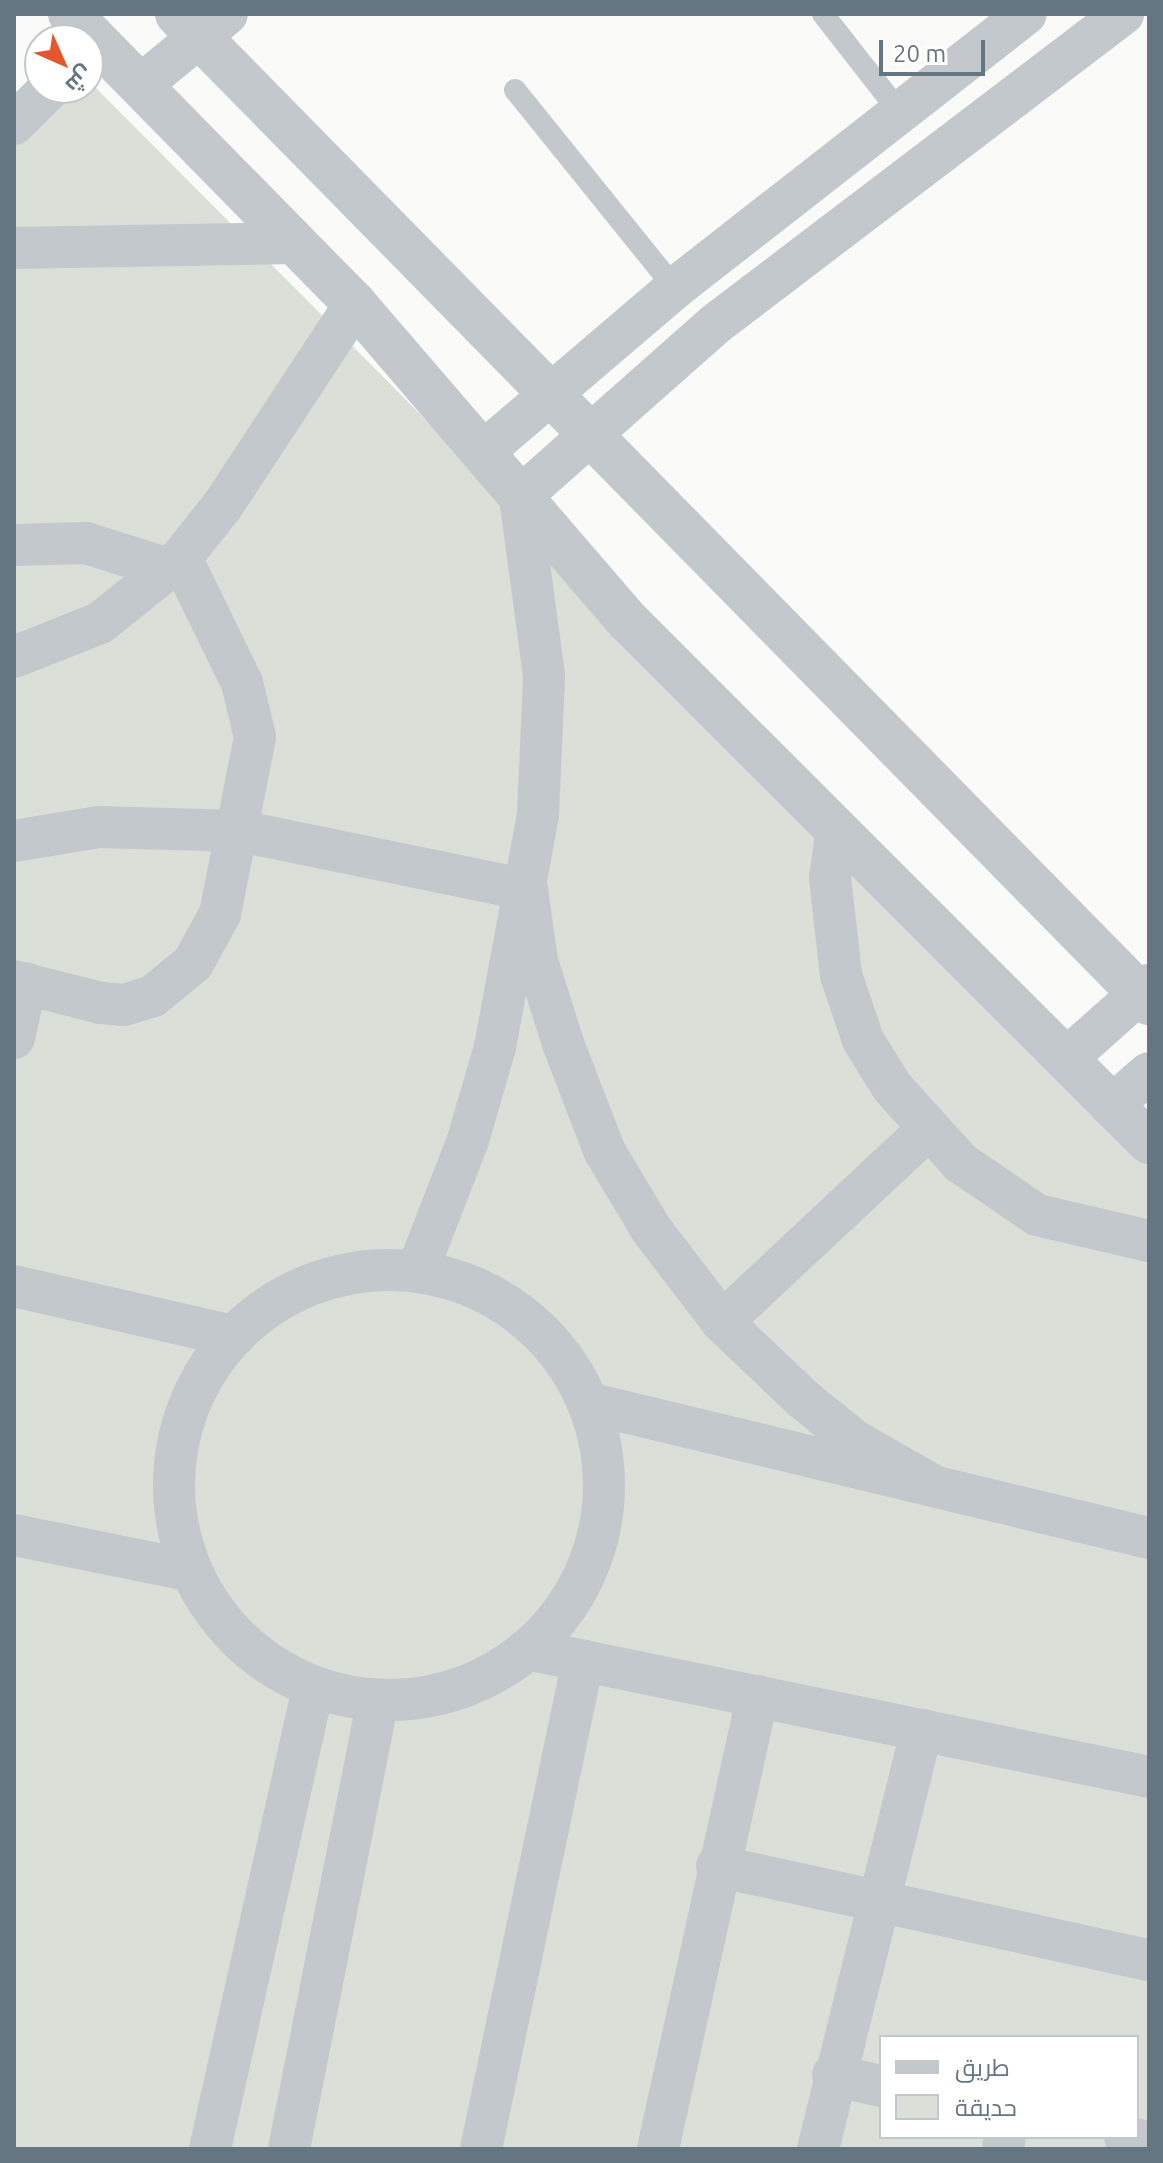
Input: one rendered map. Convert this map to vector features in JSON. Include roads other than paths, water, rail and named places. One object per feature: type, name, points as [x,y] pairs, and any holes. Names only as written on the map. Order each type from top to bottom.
[{"type":"street","points":[[483,452],[675,288],[898,110],[1026,14]]},
{"type":"street","points":[[520,497],[588,433],[765,286],[1123,14]]},
{"type":"street","points":[[142,84],[201,22],[588,433],[1146,993],[1067,1058]]},
{"type":"street","points":[[104,51],[142,84],[355,304],[628,621],[836,835],[1067,1058],[1149,1142]]},
{"type":"street","points":[[14,124],[34,104]]},
{"type":"street","points":[[14,248],[295,243]]},
{"type":"street","points":[[14,657],[100,623],[174,564],[223,505],[355,304]]},
{"type":"street","points":[[418,1269],[472,1126],[527,890],[544,702],[520,497]]},
{"type":"street","points":[[14,545],[86,543],[174,564],[251,709],[253,760],[220,914],[173,986],[124,1005],[20,982],[14,1038]]},
{"type":"street","points":[[14,841],[99,827],[240,831],[527,890]]},
{"type":"street","points":[[836,835],[830,878],[841,975],[863,1040],[926,1131],[1037,1215],[1149,1241]]},
{"type":"street","points":[[527,890],[537,961],[605,1152],[651,1229],[722,1322],[855,1441],[929,1483]]},
{"type":"street","points":[[1111,1106],[1149,1073]]},
{"type":"street","points":[[722,1322],[926,1131]]},
{"type":"street","points":[[418,1269],[491,1292],[552,1339],[592,1404],[607,1493],[585,1579],[531,1650],[459,1691],[377,1703],[313,1689],[238,1643],[188,1570],[171,1488],[187,1406],[232,1336],[317,1280],[418,1269]]},
{"type":"street","points":[[14,1286],[232,1336]]},
{"type":"street","points":[[592,1404],[1149,1538]]},
{"type":"street","points":[[14,1535],[188,1570]]},
{"type":"street","points":[[531,1650],[1149,1777]]},
{"type":"street","points":[[481,2149],[583,1661]]},
{"type":"street","points":[[210,2149],[313,1689]]},
{"type":"street","points":[[658,2149],[717,1866],[758,1696]]},
{"type":"street","points":[[289,2149],[377,1703]]},
{"type":"street","points":[[818,2149],[833,2075],[922,1730]]},
{"type":"street","points":[[717,1866],[1149,1960]]},
{"type":"street","points":[[833,2075],[879,2086]]},
{"type":"lane","points":[[823,14],[898,110]]},
{"type":"lane","points":[[515,90],[675,288]]}]
